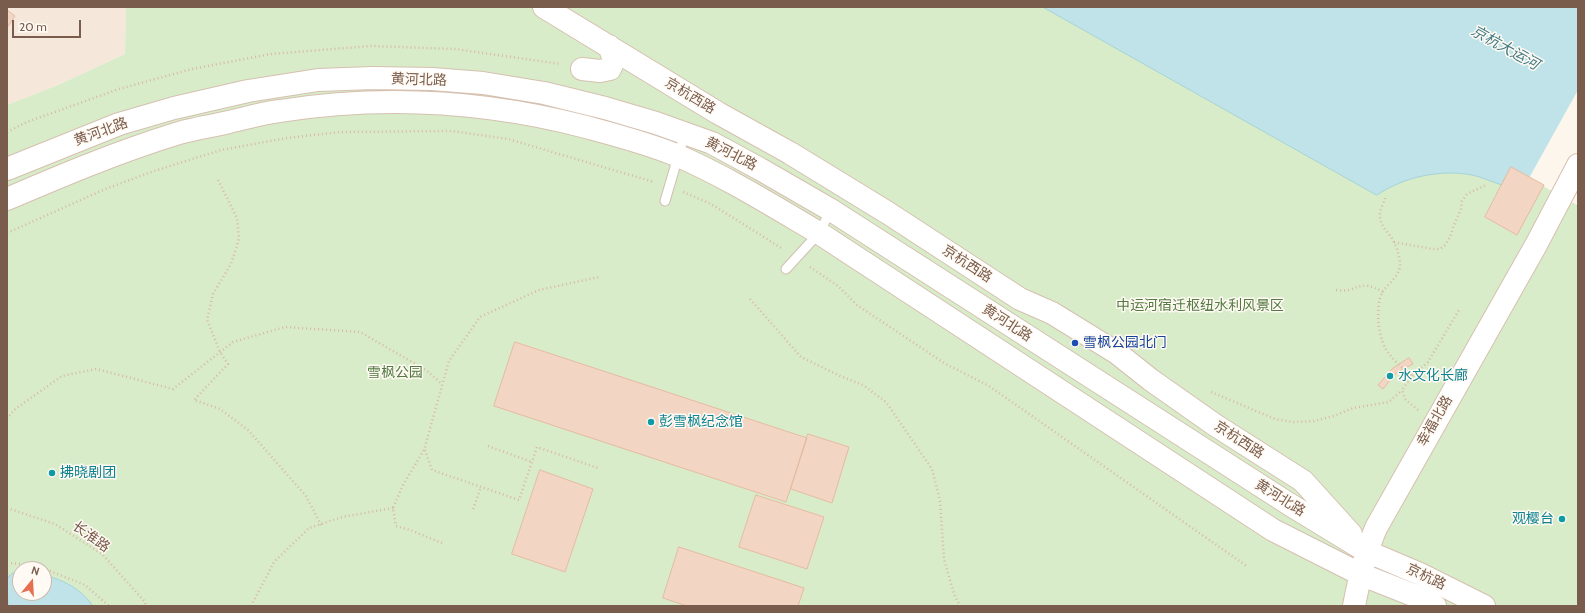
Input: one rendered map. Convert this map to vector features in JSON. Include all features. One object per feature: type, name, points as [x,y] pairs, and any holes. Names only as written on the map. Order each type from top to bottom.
[{"type":"main road","name":"京杭西路","points":[[544,7],[718,113],[790,153],[888,213],[1020,299],[1052,313],[1117,353],[1151,380],[1215,425],[1303,481],[1366,551]]},
{"type":"main road","points":[[582,69],[600,71],[610,69],[614,60],[608,46]]},
{"type":"main road","name":"黄河北路","points":[[7,169],[119,124],[174,108],[248,91],[318,80],[373,78],[432,79],[483,83],[544,93],[605,108],[712,143],[831,210],[1288,504],[1366,551]]},
{"type":"main road","name":"黄河北路","points":[[7,199],[68,173],[180,133],[278,111],[331,104],[392,102],[439,103],[489,108],[546,117],[619,136],[679,156],[751,193],[820,233],[1273,530],[1360,574]]},
{"type":"main road","name":"幸福北路","points":[[1354,606],[1366,551],[1376,528],[1536,245],[1578,165]]},
{"type":"main road","name":"京杭路","points":[[1366,551],[1420,574],[1484,606]]},
{"type":"main road","name":"京杭路","points":[[1360,574],[1413,595],[1435,606]]},
{"type":"lane","points":[[665,201],[685,133]]},
{"type":"lane","points":[[786,269],[820,233],[831,210]]},
{"type":"path","points":[[7,233],[103,190],[154,171],[221,150],[287,138],[340,132],[452,131],[508,139],[669,187],[692,195],[711,204],[797,258],[838,286],[857,305],[944,363],[989,386],[1248,567]]},
{"type":"path","points":[[218,180],[237,218],[239,239],[231,264],[213,294],[207,320],[220,352],[228,364],[194,400],[220,409],[248,430],[306,496],[321,524]]},
{"type":"path","points":[[1393,242],[1440,249],[1445,245],[1450,237],[1461,209],[1462,201],[1467,194],[1486,185]]},
{"type":"path","points":[[1385,198],[1380,213],[1383,229],[1391,237],[1398,252],[1400,266],[1393,281],[1383,292],[1379,305],[1378,324],[1389,355],[1412,376]]},
{"type":"path","points":[[442,543],[396,526],[393,508],[403,486],[424,450],[449,361],[480,317],[540,290],[599,276]]},
{"type":"path","points":[[1336,290],[1345,292],[1360,285],[1367,285],[1376,287],[1383,292]]},
{"type":"path","points":[[750,299],[801,357],[840,376],[863,385],[886,402],[891,408],[932,469],[940,501],[944,559],[954,594],[960,606]]},
{"type":"path","points":[[1203,391],[1242,404],[1275,419],[1294,422],[1314,421],[1334,416],[1353,408],[1389,402],[1402,390],[1412,376],[1428,362],[1459,310]]},
{"type":"path","points":[[7,419],[14,410],[62,376],[96,369],[173,389],[234,342],[285,327],[360,332],[426,370],[442,384]]},
{"type":"path","points":[[1402,390],[1405,399],[1434,424]]},
{"type":"path","points":[[488,446],[532,462]]},
{"type":"path","points":[[424,450],[432,470],[519,500],[537,447],[598,468]]},
{"type":"path","points":[[474,509],[481,487]]},
{"type":"path","name":"长淮路","points":[[7,508],[55,524],[102,554],[145,602],[146,606]]},
{"type":"path","points":[[251,606],[274,562],[309,528],[342,517],[393,508]]},
{"type":"path","points":[[7,563],[35,565],[85,585],[109,606]]},
{"type":"shaded area","points":[[7,7],[126,7],[125,54],[58,85],[7,105]]},
{"type":"green space","name":"中运河宿迁枢纽水利风景区","points":[[126,7],[1578,7],[1578,606],[7,606],[7,105],[58,85],[125,54]]},
{"type":"water","name":"京杭大运河","points":[[1043,7],[1578,7],[1578,206],[1547,187],[1511,168],[1502,185],[1480,177],[1460,173],[1435,174],[1398,183],[1377,195]]},
{"type":"water","points":[[12,574],[12,601],[52,601],[52,578],[72,586],[93,606],[8,606],[7,579]]},
{"type":"pier","points":[[1578,90],[1578,206],[1529,178]]},
{"type":"building","points":[[7,10],[15,16],[7,28]]},
{"type":"building","points":[[1511,167],[1544,185],[1517,235],[1485,217]]},
{"type":"building","name":"彭雪枫纪念馆","points":[[515,342],[807,438],[786,502],[494,406]]},
{"type":"building","name":"水文化长廊","points":[[1409,358],[1413,364],[1396,373],[1383,389],[1378,385],[1392,369]]},
{"type":"building","points":[[808,434],[849,447],[832,503],[791,489]]},
{"type":"building","points":[[540,470],[593,489],[565,572],[512,554]]},
{"type":"building","points":[[756,495],[824,517],[807,569],[739,547]]},
{"type":"building","points":[[679,547],[804,588],[798,606],[687,606],[663,598]]},
{"type":"place","name":"雪枫公园北门","points":[[1075,343]]},
{"type":"place","name":"水文化长廊","points":[[1390,376]]},
{"type":"place","name":"彭雪枫纪念馆","points":[[651,422]]},
{"type":"place","name":"拂晓剧团","points":[[52,473]]},
{"type":"place","name":"观樱台","points":[[1562,519]]},
{"type":"park label","name":"雪枫公园","points":[[395,373]]}]
